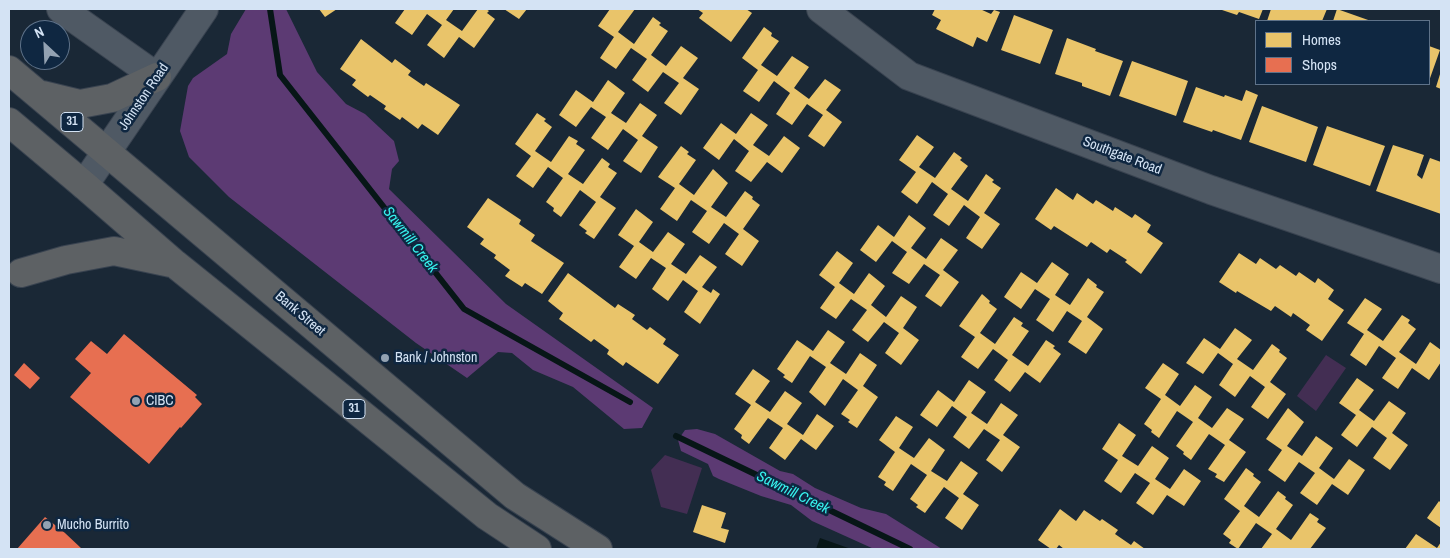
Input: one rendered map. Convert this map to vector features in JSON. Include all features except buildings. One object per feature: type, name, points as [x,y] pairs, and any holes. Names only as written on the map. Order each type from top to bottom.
[{"type":"main road","name":"Bank Street","points":[[9,70],[514,496],[598,549]]},
{"type":"main road","points":[[37,93],[80,104],[112,98],[157,77]]},
{"type":"main road","name":"31","points":[[9,122],[175,264],[488,516],[536,549]]},
{"type":"main road","points":[[21,273],[66,260],[114,251],[175,264]]},
{"type":"street","points":[[61,9],[157,77]]},
{"type":"street","name":"Johnston Road","points":[[84,185],[204,9]]},
{"type":"street","name":"Southgate Road","points":[[821,9],[908,76],[1211,190],[1441,269]]},
{"type":"shaded area","points":[[246,9],[286,9],[317,72],[346,104],[365,114],[394,141],[399,161],[392,169],[389,189],[506,304],[653,408],[642,428],[624,429],[573,387],[533,370],[512,353],[498,352],[467,378],[416,343],[229,197],[189,157],[180,131],[188,86],[193,78],[227,54],[231,34]]},
{"type":"shaded area","points":[[1326,355],[1346,368],[1316,411],[1297,396]]},
{"type":"shaded area","points":[[697,429],[715,434],[780,471],[793,474],[815,488],[861,508],[886,514],[942,549],[874,549],[812,521],[791,505],[761,496],[719,479],[713,476],[708,464],[681,451],[678,440],[685,430]]},
{"type":"shaded area","points":[[665,455],[702,468],[687,514],[661,507],[651,470]]},
{"type":"shaded area","points":[[820,538],[851,549],[816,549]]},
{"type":"waterway","name":"Sawmill Creek","points":[[270,9],[280,75],[464,309],[630,402]]},
{"type":"waterway","name":"Sawmill Creek","points":[[676,436],[910,549]]},
{"type":"place","name":"Bank / Johnston","points":[[385,358]]},
{"type":"place","name":"CIBC","points":[[136,401]]},
{"type":"place","name":"Mucho Burrito","points":[[47,525]]}]
